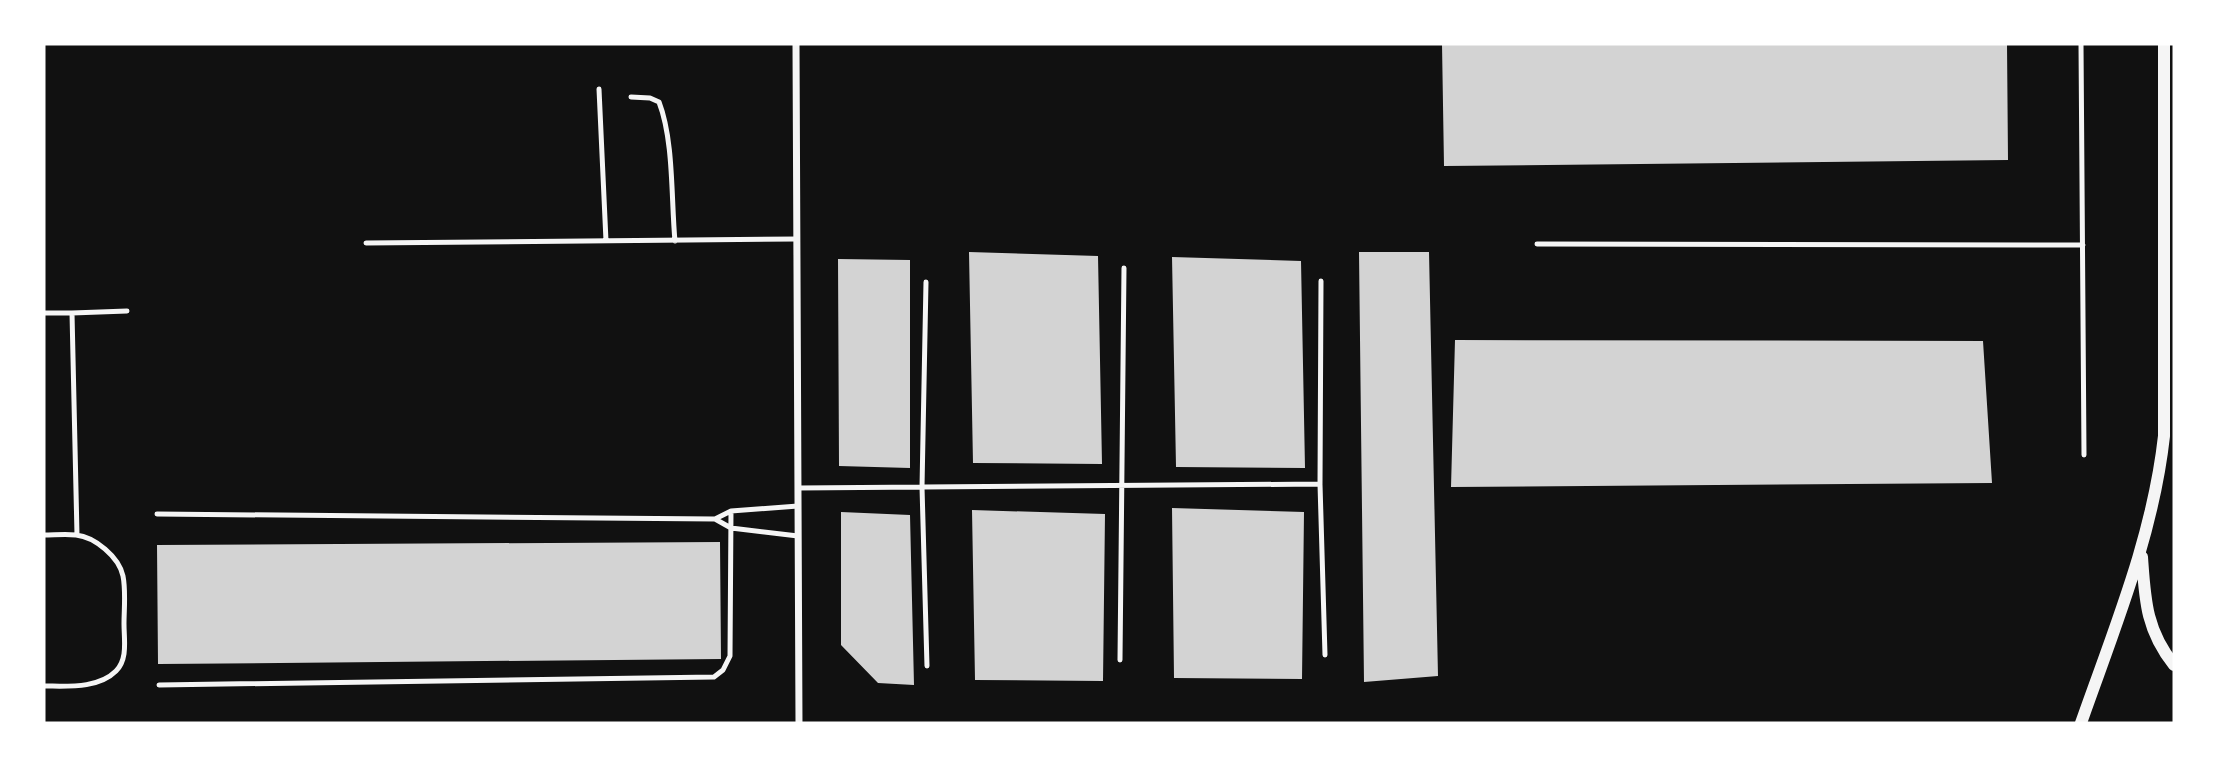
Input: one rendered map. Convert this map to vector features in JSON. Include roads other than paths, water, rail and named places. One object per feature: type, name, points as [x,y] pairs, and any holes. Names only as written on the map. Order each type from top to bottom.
[{"type":"street","points":[[796,44],[799,723]]},
{"type":"street","points":[[2081,723],[2142,550],[2164,436],[2164,44]]},
{"type":"street","points":[[2142,550],[2147,612],[2153,631],[2174,665]]},
{"type":"lane","points":[[2081,44],[2084,455]]},
{"type":"lane","points":[[599,89],[606,241]]},
{"type":"lane","points":[[631,97],[650,98],[659,102],[664,114],[675,241]]},
{"type":"lane","points":[[366,243],[797,239]]},
{"type":"lane","points":[[1538,244],[2083,245]]},
{"type":"lane","points":[[1120,660],[1124,268]]},
{"type":"lane","points":[[1321,281],[1320,484],[1325,655]]},
{"type":"lane","points":[[926,282],[922,487],[927,666]]},
{"type":"lane","points":[[44,313],[127,311]]},
{"type":"lane","points":[[72,313],[78,535]]},
{"type":"lane","points":[[798,488],[1320,484]]},
{"type":"lane","points":[[715,519],[731,510],[798,506]]},
{"type":"lane","points":[[159,685],[714,677],[723,670],[730,656],[731,510]]},
{"type":"lane","points":[[157,514],[715,519],[731,528],[798,536]]},
{"type":"lane","points":[[44,535],[78,535],[108,551],[123,575],[124,658],[116,671],[99,681],[90,684],[44,686]]}]
